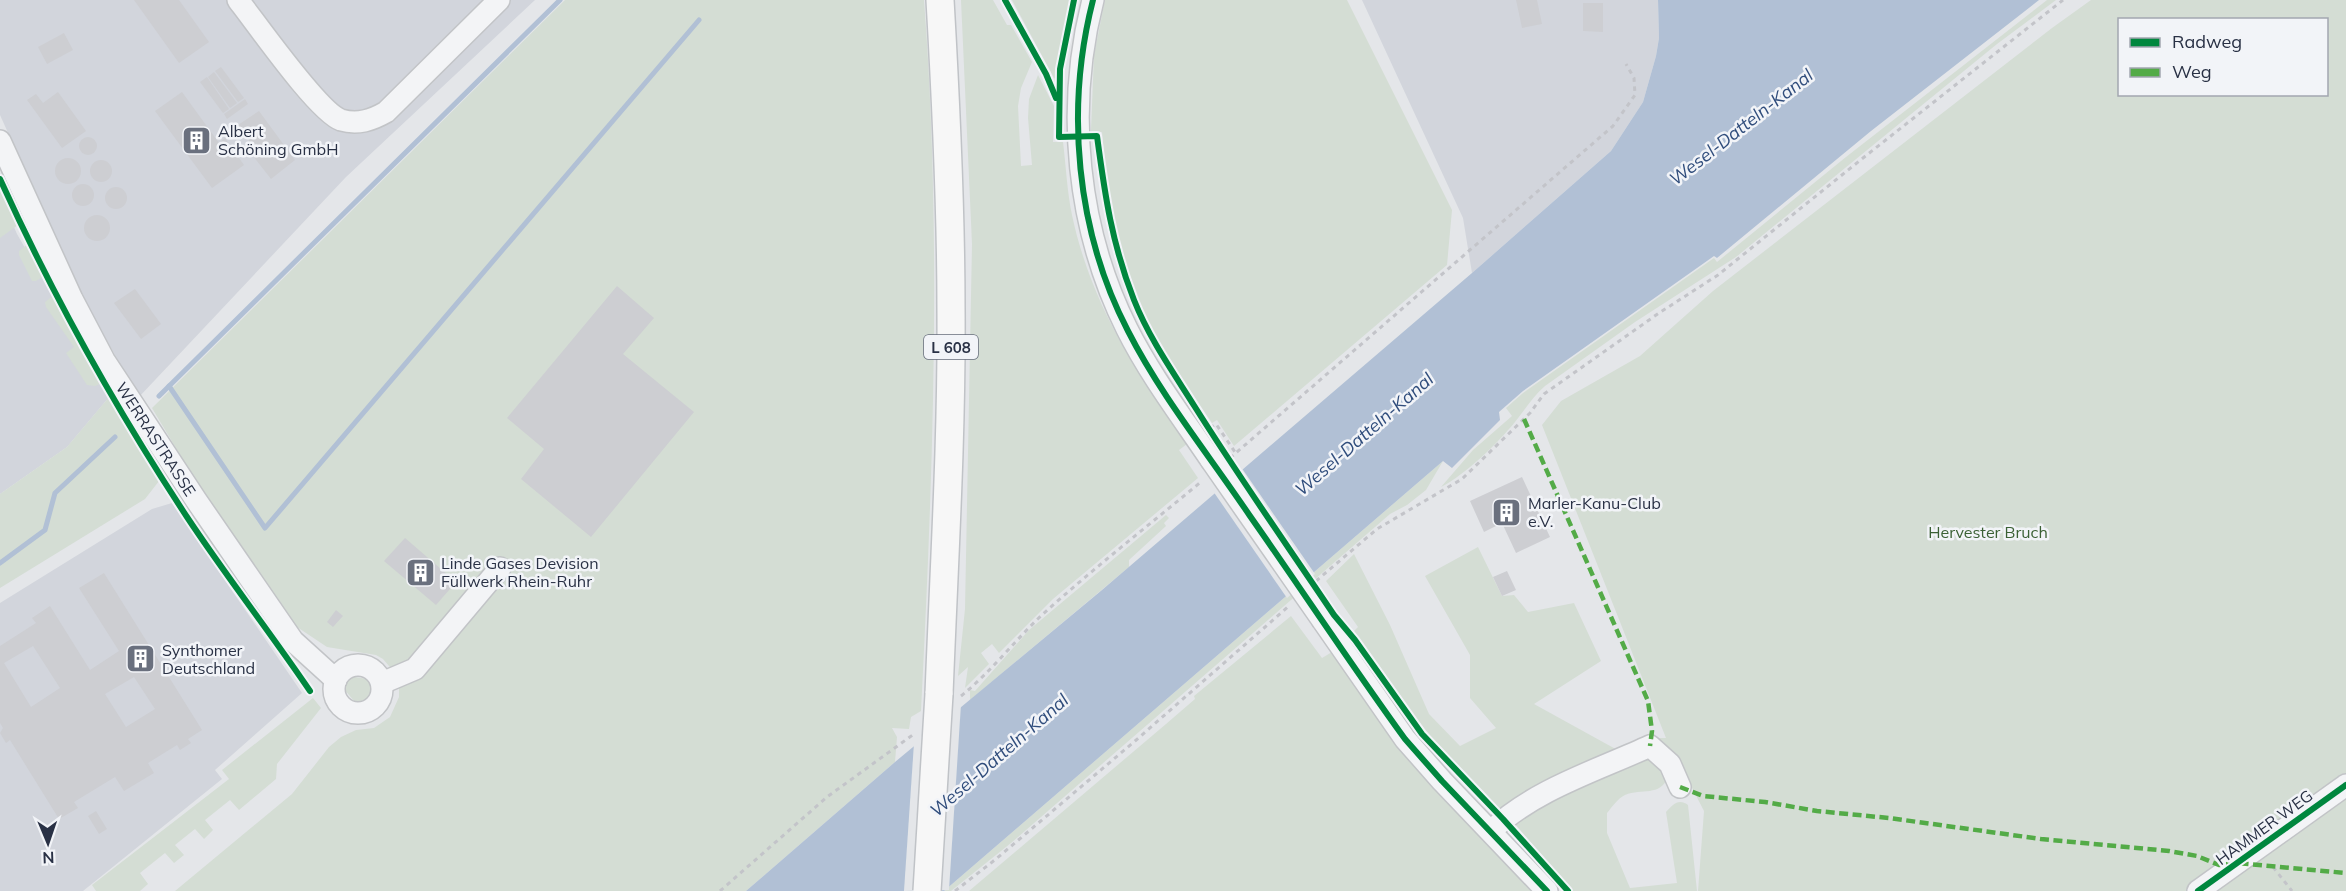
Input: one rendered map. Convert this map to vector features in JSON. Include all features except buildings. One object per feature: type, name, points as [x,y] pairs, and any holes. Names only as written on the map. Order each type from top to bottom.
[{"type":"main road","name":"L 608","points":[[927,891],[947,697],[951,309],[948,129],[940,0]]},
{"type":"street","points":[[238,0],[321,106],[339,120],[354,123],[372,120],[386,112],[500,0]]},
{"type":"street","points":[[1093,0],[1081,64],[1078,115],[1083,185],[1104,275],[1128,331],[1166,394],[1405,739],[1547,891]]},
{"type":"street","name":"WERRASTRASSE","points":[[0,141],[72,299],[104,360],[293,641],[336,680]]},
{"type":"street","points":[[382,683],[415,669],[500,568]]},
{"type":"street","points":[[356,665],[372,669],[382,683],[381,700],[376,707],[360,714],[352,713],[338,703],[335,696],[336,680],[340,672],[356,665]]},
{"type":"street","points":[[1491,831],[1503,819],[1529,801],[1650,746],[1670,764],[1680,787]]},
{"type":"street","name":"HAMMER WEG","points":[[2198,891],[2346,785]]},
{"type":"path","points":[[1005,0],[1046,74],[1058,106]]},
{"type":"path","points":[[1309,587],[1377,529],[1462,479],[1524,419],[1544,394],[1659,312],[1718,275],[2063,0]]},
{"type":"path","points":[[947,697],[974,685],[1053,605],[1216,465],[1236,453],[1613,126],[1635,95],[1634,78],[1626,64]]},
{"type":"path","points":[[1209,429],[1216,424],[1236,453]]},
{"type":"path","points":[[955,891],[1135,741],[1293,602]]},
{"type":"path","points":[[720,891],[827,797],[919,730]]},
{"type":"path","points":[[2273,867],[2292,891]]},
{"type":"shaded area","points":[[0,0],[535,0],[346,177],[139,397],[84,301],[0,115]]},
{"type":"shaded area","points":[[1362,0],[1658,0],[1659,38],[1643,102],[1611,151],[1472,273],[1463,218]]},
{"type":"shaded area","points":[[0,195],[17,234],[110,396],[67,447],[0,494]]},
{"type":"shaded area","points":[[172,503],[302,693],[215,770],[222,779],[83,891],[0,891],[0,603],[152,509]]},
{"type":"green space","points":[[565,0],[924,0],[933,178],[934,356],[921,711],[911,717],[909,729],[892,728],[897,737],[895,762],[746,891],[175,891],[292,794],[329,747],[341,737],[356,730],[374,728],[390,717],[399,697],[399,685],[395,673],[383,659],[376,655],[327,647],[297,627],[195,480],[152,408]]},
{"type":"green space","points":[[961,0],[993,0],[1007,25],[1011,25],[1032,62],[1021,88],[1018,106],[1021,166],[1032,165],[1028,118],[1029,99],[1038,75],[1054,106],[1053,142],[1063,142],[1072,215],[1091,278],[1117,336],[1187,444],[1179,450],[1198,478],[1053,599],[999,653],[992,644],[981,653],[989,664],[965,688],[968,667],[958,676],[965,609],[972,244]]},
{"type":"green space","points":[[1012,0],[1070,0],[1056,79],[1054,78]]},
{"type":"green space","points":[[1105,0],[1347,0],[1452,210],[1447,265],[1234,446],[1217,420],[1212,423],[1157,339],[1139,303],[1123,256],[1112,207],[1102,132],[1091,133],[1094,55]]},
{"type":"green space","points":[[2047,0],[2056,0],[1997,44],[1736,257],[1635,322],[1545,386],[1490,449],[1460,475],[1441,487],[1473,450],[1512,416],[1506,408],[1523,393],[1714,258],[1717,262],[1846,157]]},
{"type":"green space","name":"Hervester Bruch","points":[[2091,0],[2346,0],[2346,891],[1698,891],[1704,811],[1689,782],[1657,738],[1666,738],[1542,425],[1561,401],[1640,356],[1713,291]]},
{"type":"green space","points":[[0,187],[18,225],[0,238]]},
{"type":"green space","points":[[28,244],[44,276],[36,281],[32,281],[19,255],[19,251]]},
{"type":"green space","points":[[54,295],[102,383],[95,386],[87,385],[66,353],[74,347],[46,307],[45,302]]},
{"type":"green space","points":[[110,396],[159,481],[145,499],[0,588],[0,494],[67,447]]},
{"type":"green space","points":[[1443,461],[1426,490],[1407,505],[1390,514],[1011,843],[951,891],[944,891]]},
{"type":"green space","points":[[193,514],[285,645],[281,647],[234,583],[190,516]]},
{"type":"green space","points":[[1166,515],[1169,518],[1164,523],[1166,526],[1129,560],[1129,567],[970,700],[970,690],[975,691],[1029,630]]},
{"type":"green space","points":[[1478,547],[1502,596],[1514,595],[1528,612],[1574,603],[1601,661],[1534,704],[1621,752],[1502,809],[1497,807],[1438,746],[1398,695],[1354,631],[1358,627],[1326,581],[1354,554],[1390,625],[1429,714],[1460,746],[1496,728],[1470,698],[1470,655],[1425,576]]},
{"type":"green space","points":[[1291,616],[1322,658],[1332,652],[1402,749],[1534,891],[969,891],[1195,699],[1194,696]]},
{"type":"green space","points":[[349,676],[367,679],[373,684],[374,693],[368,703],[355,702],[343,688],[345,678]]},
{"type":"green space","points":[[313,698],[321,708],[277,764],[276,779],[239,810],[230,800],[205,820],[213,830],[204,839],[195,829],[175,845],[184,855],[174,863],[165,853],[140,873],[148,884],[140,891],[96,891],[92,885],[229,779],[222,770]]},
{"type":"green space","points":[[1639,758],[1654,759],[1668,777],[1665,783],[1655,790],[1622,796],[1607,813],[1607,833],[1630,888],[1677,883],[1666,812],[1676,803],[1681,802],[1688,805],[1697,891],[1573,891],[1514,823],[1519,815]]},
{"type":"water","name":"Wesel-Datteln-Kanal","points":[[1658,0],[2039,0],[1871,131],[1717,258],[1714,256],[1523,391],[1499,412],[1500,420],[1452,468],[1443,461],[944,891],[746,891],[895,762],[1102,590],[1611,151],[1643,102],[1659,38]]},
{"type":"pier","points":[[1241,467],[1315,574],[1287,598],[1213,491]]},
{"type":"pier","points":[[961,704],[949,890],[904,891],[914,743]]},
{"type":"waterway","points":[[159,396],[560,0]]},
{"type":"waterway","points":[[169,386],[265,528],[699,20]]},
{"type":"waterway","points":[[0,563],[45,530],[55,493],[115,437]]},
{"type":"marked path","points":[[1524,419],[1648,701],[1652,731],[1650,746]]},
{"type":"marked path","points":[[1680,787],[1703,796],[1765,802],[1817,811],[1889,818],[2041,839],[2169,851],[2197,856],[2219,865],[2237,863],[2346,873]]},
{"type":"cycle path","points":[[1005,0],[1046,74],[1056,98]]},
{"type":"cycle path","points":[[1074,0],[1060,69],[1059,137],[1097,136],[1106,199],[1120,259],[1134,300],[1154,341],[1229,459],[1334,615],[1355,640],[1422,734],[1568,891]]},
{"type":"cycle path","points":[[1093,0],[1084,41],[1079,84],[1080,169],[1097,252],[1110,293],[1128,331],[1170,402],[1405,739],[1547,891]]},
{"type":"cycle path","points":[[0,179],[64,309],[135,435],[202,539],[310,691]]},
{"type":"cycle path","points":[[2198,891],[2346,785]]},
{"type":"place","name":"Albert Schöning GmbH","points":[[197,140]]},
{"type":"place","name":"Marler-Kanu-Club e.V.","points":[[1507,512]]},
{"type":"place","name":"Linde Gases Devision Füllwerk Rhein-Ruhr","points":[[420,572]]},
{"type":"place","name":"Synthomer Deutschland","points":[[141,659]]}]
